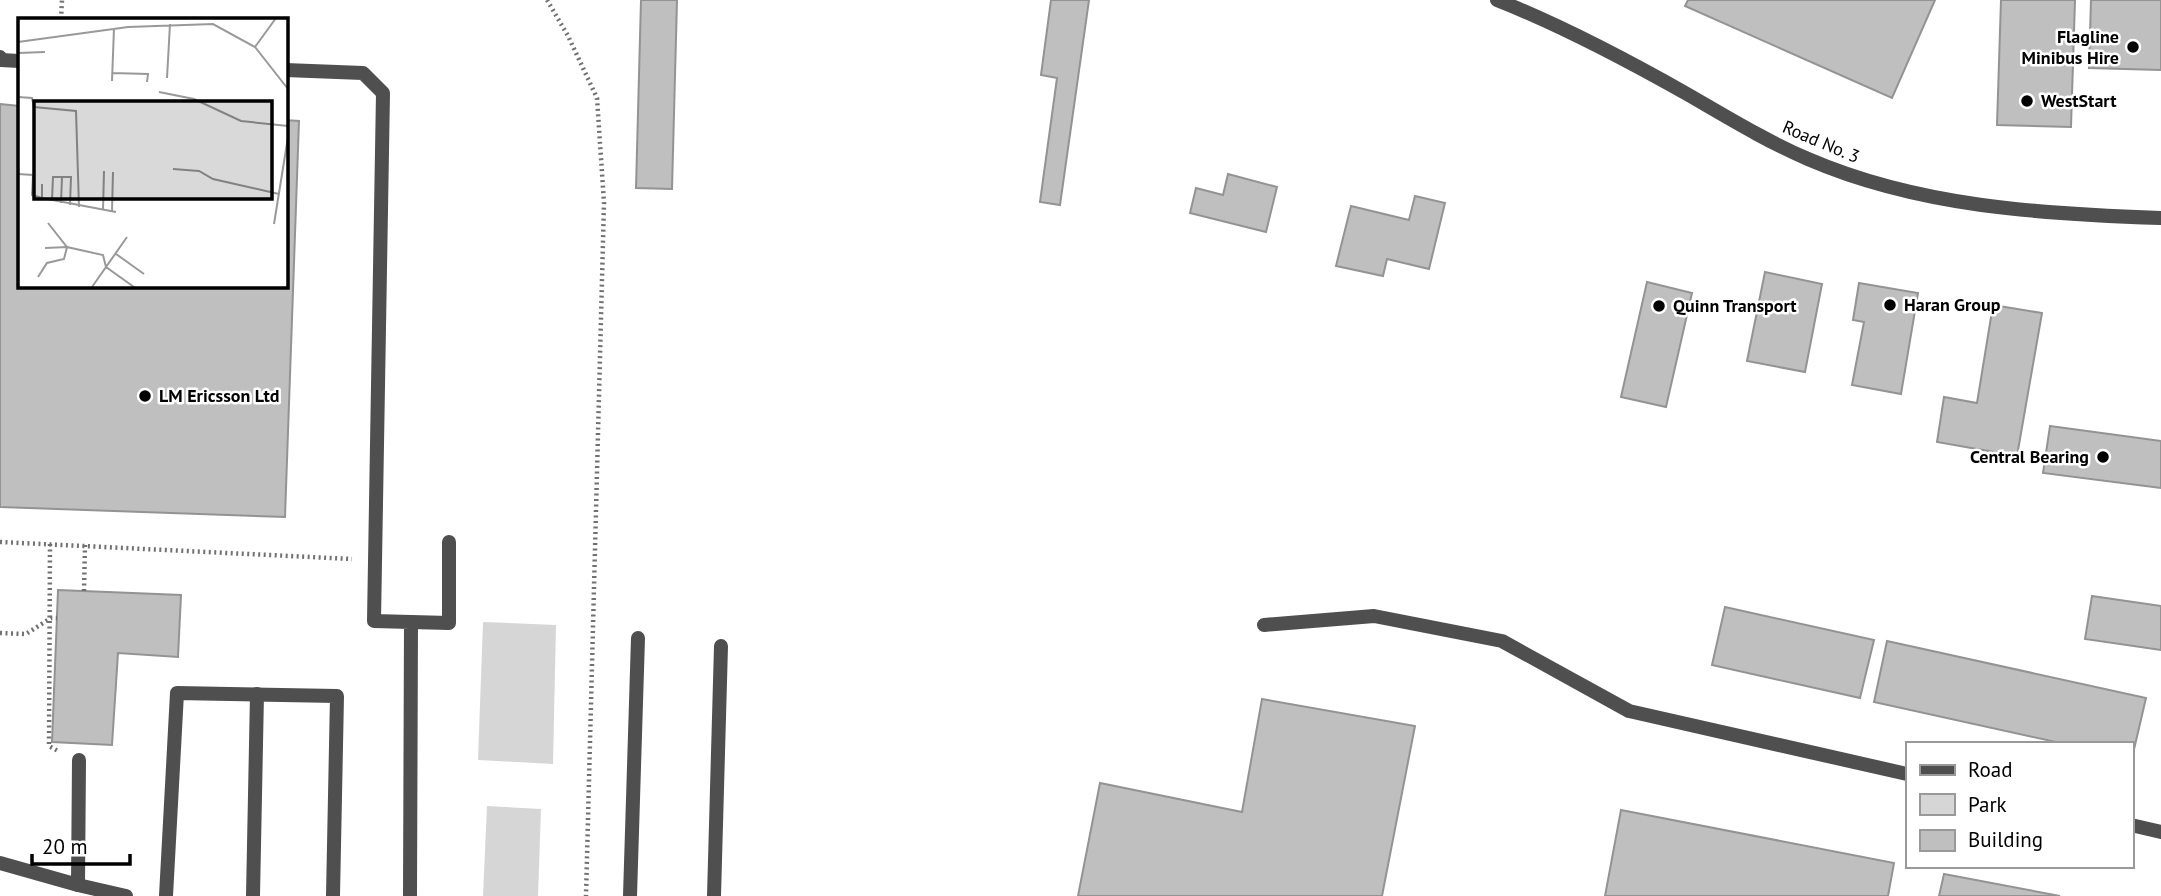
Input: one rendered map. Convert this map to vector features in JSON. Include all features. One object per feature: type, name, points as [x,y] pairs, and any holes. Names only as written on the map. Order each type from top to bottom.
[{"type":"street","name":"Road No. 3","points":[[1497,0],[1598,45],[1782,147],[1865,181],[1907,192],[2006,207],[2074,214],[2161,218]]},
{"type":"street","points":[[0,57],[1,60],[18,61]]},
{"type":"street","points":[[287,70],[363,73],[383,93],[374,621],[449,623],[449,542]]},
{"type":"street","points":[[1264,625],[1374,616],[1502,641],[1629,710],[1906,774]]},
{"type":"street","points":[[410,896],[411,622]]},
{"type":"street","points":[[630,896],[638,638]]},
{"type":"street","points":[[714,896],[721,646]]},
{"type":"street","points":[[166,896],[177,693],[337,696],[333,896]]},
{"type":"street","points":[[253,896],[257,694]]},
{"type":"street","points":[[78,885],[79,760]]},
{"type":"street","points":[[2133,825],[2161,832]]},
{"type":"street","points":[[0,863],[125,896]]},
{"type":"path","points":[[61,18],[62,0]]},
{"type":"path","points":[[547,0],[568,36],[597,98],[604,203],[586,896]]},
{"type":"path","points":[[0,542],[376,560]]},
{"type":"path","points":[[50,544],[54,618],[49,747],[79,760]]},
{"type":"path","points":[[83,591],[85,545]]},
{"type":"path","points":[[0,633],[26,634],[54,618]]},
{"type":"green space","points":[[483,622],[556,625],[553,764],[478,760]]},
{"type":"green space","points":[[487,806],[541,809],[538,896],[483,896]]},
{"type":"building","points":[[641,0],[677,0],[672,189],[636,188]]},
{"type":"building","points":[[1051,0],[1089,0],[1060,205],[1040,202],[1057,78],[1041,75]]},
{"type":"building","points":[[1688,0],[1935,0],[1892,98],[1685,6]]},
{"type":"building","points":[[2001,0],[2075,0],[2071,127],[1997,125]]},
{"type":"building","points":[[2091,0],[2161,0],[2161,70],[2089,68]]},
{"type":"building","name":"LM Ericsson Ltd","points":[[0,104],[18,106],[18,287],[287,287],[287,120],[299,121],[285,517],[0,507]]},
{"type":"building","points":[[1228,174],[1277,187],[1266,232],[1190,213],[1196,188],[1223,195]]},
{"type":"building","points":[[1415,196],[1445,203],[1429,269],[1387,259],[1383,276],[1336,266],[1351,206],[1409,220]]},
{"type":"building","points":[[1765,272],[1822,284],[1805,372],[1747,361]]},
{"type":"building","points":[[1647,282],[1692,293],[1666,407],[1621,397]]},
{"type":"building","points":[[1859,283],[1918,293],[1901,394],[1852,385],[1864,322],[1853,320]]},
{"type":"building","points":[[1993,305],[2042,313],[2017,456],[1937,442],[1944,397],[1977,403]]},
{"type":"building","name":"Central Bearing","points":[[2050,426],[2161,441],[2161,488],[2043,473]]},
{"type":"building","points":[[58,590],[181,595],[178,657],[118,653],[112,745],[52,742]]},
{"type":"building","points":[[2092,596],[2161,606],[2161,650],[2085,639]]},
{"type":"building","points":[[1725,607],[1874,640],[1860,698],[1712,665]]},
{"type":"building","points":[[1887,641],[2146,698],[2133,754],[2133,742],[2056,742],[1874,702]]},
{"type":"building","points":[[1262,699],[1415,726],[1382,896],[1078,896],[1100,783],[1242,812]]},
{"type":"building","points":[[1621,810],[1894,863],[1888,896],[1605,896]]},
{"type":"building","points":[[1944,874],[2060,896],[1939,896]]},
{"type":"place","name":"Flagline Minibus Hire","points":[[2133,47]]},
{"type":"place","name":"WestStart","points":[[2027,101]]},
{"type":"place","name":"Haran Group","points":[[1890,305]]},
{"type":"place","name":"Quinn Transport","points":[[1659,306]]},
{"type":"place","name":"LM Ericsson Ltd","points":[[145,396]]},
{"type":"place","name":"Central Bearing","points":[[2103,457]]}]
